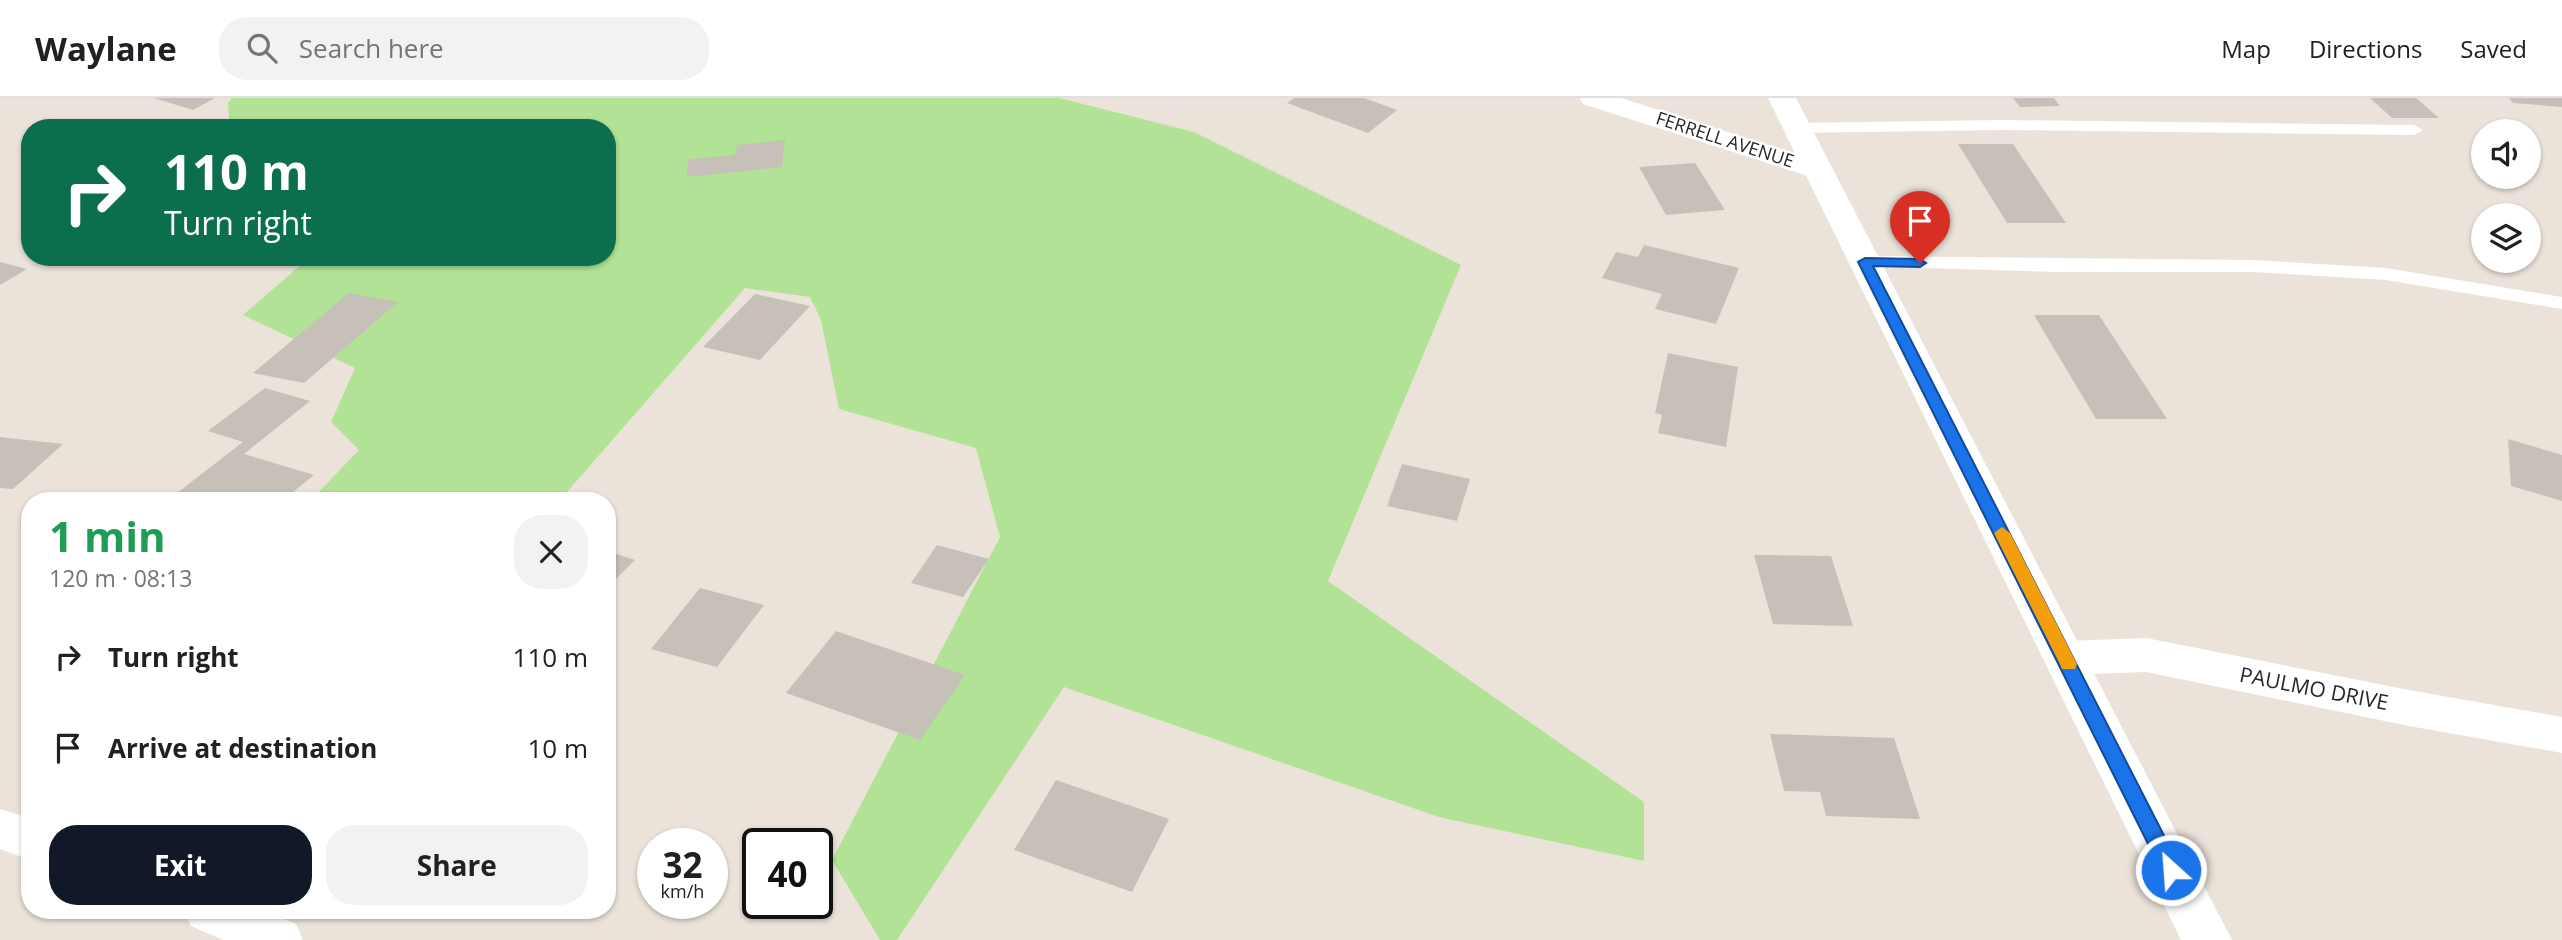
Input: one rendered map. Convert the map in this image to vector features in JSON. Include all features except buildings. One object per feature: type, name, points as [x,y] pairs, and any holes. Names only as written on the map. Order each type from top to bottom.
[{"type":"street","name":"FERRELL AVENUE","points":[[1593,98],[1818,170]]},
{"type":"street","points":[[1790,113],[2207,940]]},
{"type":"street","name":"PAULMO DRIVE","points":[[2066,658],[2146,655],[2562,735]]},
{"type":"street","points":[[0,829],[21,836]]},
{"type":"street","points":[[229,919],[278,940]]},
{"type":"lane","points":[[1790,113],[2003,125],[2414,130]]},
{"type":"lane","points":[[1865,262],[2253,266],[2386,274],[2562,303]]},
{"type":"green space","points":[[232,98],[1059,98],[1194,132],[1461,265],[1328,581],[1644,802],[1644,861],[1439,817],[1064,687],[897,940],[880,940],[833,858],[1000,537],[976,448],[839,409],[821,320],[810,297],[745,288],[567,492],[319,492],[359,450],[331,422],[355,368],[243,315],[300,266],[616,266],[616,119],[229,119],[228,103]]},
{"type":"slow traffic","points":[[2002,533],[2068,664]]},
{"type":"route","points":[[1920,263],[1865,262],[2171,870]]}]
